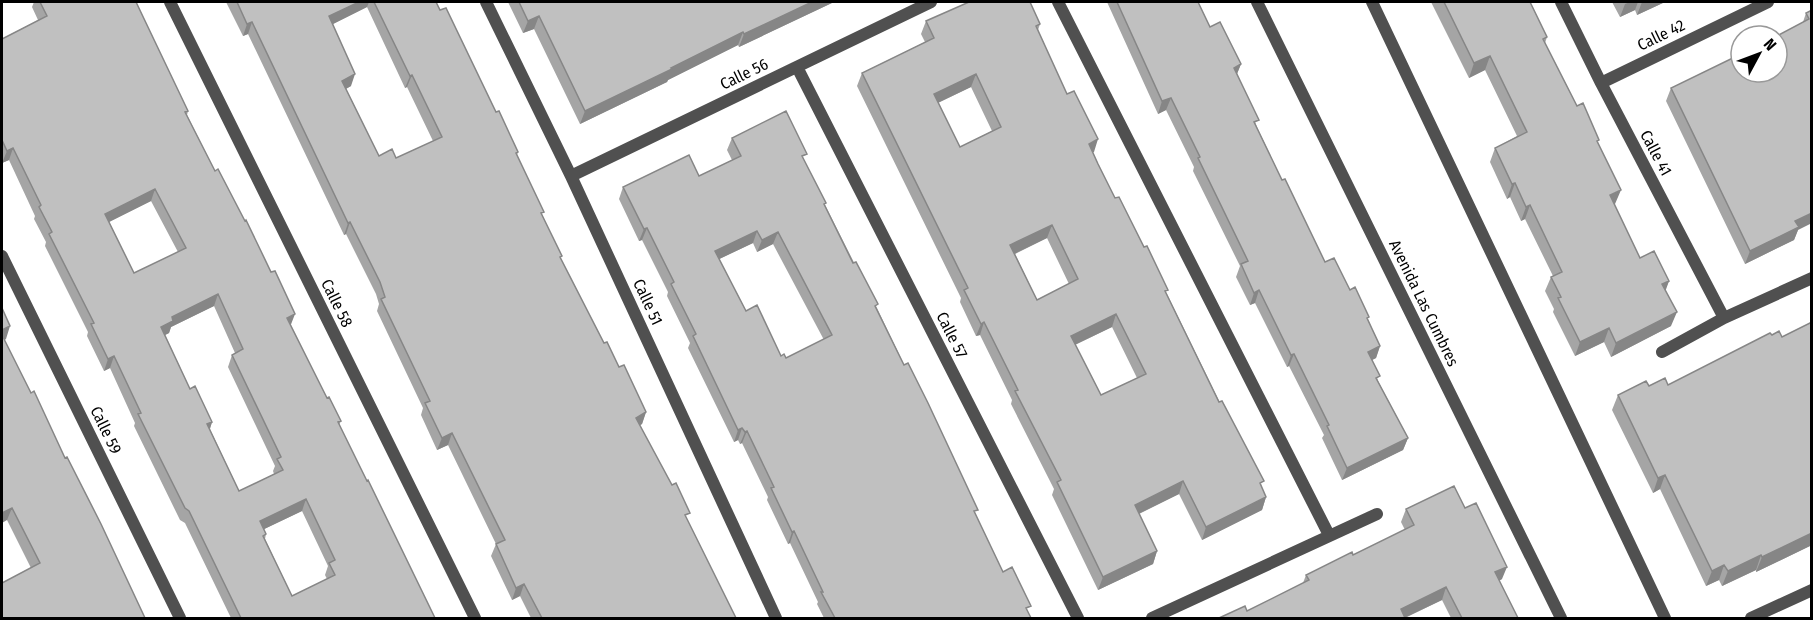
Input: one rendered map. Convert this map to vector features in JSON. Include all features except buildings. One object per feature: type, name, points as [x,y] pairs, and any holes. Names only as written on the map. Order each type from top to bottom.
[{"type":"street","name":"Calle 58","points":[[170,2],[475,618]]},
{"type":"street","name":"Calle 51","points":[[486,2],[572,176],[776,618]]},
{"type":"street","name":"Calle 56","points":[[572,176],[931,2]]},
{"type":"street","points":[[1058,2],[1329,535]]},
{"type":"street","name":"Avenida Las Cumbres","points":[[1257,2],[1561,618]]},
{"type":"street","points":[[1371,2],[1665,618]]},
{"type":"street","name":"Calle 41","points":[[1561,2],[1724,318]]},
{"type":"street","name":"Calle 42","points":[[1601,83],[1768,2]]},
{"type":"street","name":"Calle 57","points":[[796,67],[1078,618]]},
{"type":"street","name":"Calle 59","points":[[2,256],[180,618]]},
{"type":"street","points":[[1662,352],[1724,318],[1812,278]]},
{"type":"street","points":[[1152,618],[1377,514]]},
{"type":"street","points":[[1751,618],[1812,590]]}]
